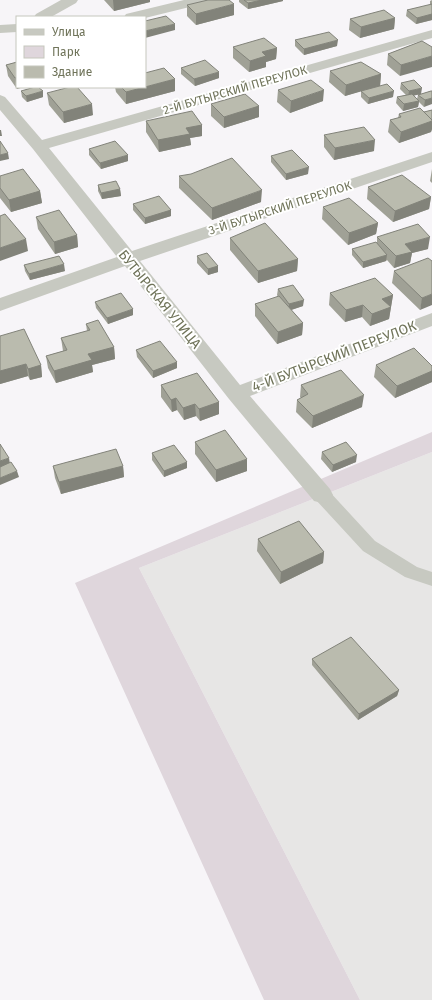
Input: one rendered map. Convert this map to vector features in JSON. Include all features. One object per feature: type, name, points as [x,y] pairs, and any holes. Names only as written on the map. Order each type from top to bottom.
[{"type":"street","points":[[43,16],[71,0]]},
{"type":"street","points":[[135,16],[201,0]]},
{"type":"street","points":[[0,29],[16,28]]},
{"type":"street","name":"2-Й БУТЫРСКИЙ ПЕРЕУЛОК","points":[[39,146],[432,34]]},
{"type":"street","name":"БУТЫРСКАЯ УЛИЦА","points":[[0,100],[39,146],[236,394],[322,495]]},
{"type":"street","name":"3-Й БУТЫРСКИЙ ПЕРЕУЛОК","points":[[0,305],[128,259],[432,158]]},
{"type":"street","name":"4-Й БУТЫРСКИЙ ПЕРЕУЛОК","points":[[236,394],[432,319]]},
{"type":"lane","points":[[322,495],[369,546],[411,572],[432,579]]},
{"type":"shaded area","points":[[432,452],[432,1000],[360,1000],[139,568]]},
{"type":"green space","points":[[432,432],[432,452],[139,568],[360,1000],[264,1000],[75,583]]},
{"type":"building","points":[[208,0],[229,0],[234,4],[196,14],[187,5]]},
{"type":"building","points":[[244,0],[262,0],[248,3]]},
{"type":"building","points":[[432,4],[432,14],[417,18],[407,10]]},
{"type":"building","points":[[384,10],[395,18],[361,27],[350,19]]},
{"type":"building","points":[[166,16],[175,24],[146,31],[146,21]]},
{"type":"building","points":[[329,32],[338,40],[304,49],[295,40]]},
{"type":"building","points":[[264,38],[277,48],[262,52],[266,56],[250,61],[233,47]]},
{"type":"building","points":[[422,41],[432,47],[432,56],[401,65],[388,54]]},
{"type":"building","points":[[205,60],[219,72],[194,79],[181,68]]},
{"type":"building","points":[[16,62],[16,78],[15,78],[6,65]]},
{"type":"building","points":[[361,62],[381,74],[346,85],[330,71]]},
{"type":"building","points":[[164,68],[175,79],[146,87],[146,73]]},
{"type":"building","points":[[311,80],[324,90],[291,101],[278,90]]},
{"type":"building","points":[[414,80],[422,88],[409,91],[401,83]]},
{"type":"building","points":[[387,84],[394,91],[369,98],[361,91]]},
{"type":"building","points":[[32,88],[39,88],[43,91],[26,96],[21,91]]},
{"type":"building","points":[[66,88],[78,88],[92,104],[63,112],[47,93]]},
{"type":"building","points":[[122,88],[141,88],[126,92]]},
{"type":"building","points":[[432,91],[432,98],[425,100],[418,95]]},
{"type":"building","points":[[245,94],[259,106],[224,117],[211,104]]},
{"type":"building","points":[[412,94],[419,101],[404,104],[397,97]]},
{"type":"building","points":[[420,108],[432,121],[401,132],[390,120],[401,117],[399,114]]},
{"type":"building","points":[[432,110],[432,120],[424,112]]},
{"type":"building","points":[[192,111],[202,125],[186,128],[190,134],[158,140],[146,121]]},
{"type":"building","points":[[364,127],[375,140],[335,148],[324,135]]},
{"type":"building","points":[[0,141],[8,153],[0,155]]},
{"type":"building","points":[[115,141],[128,155],[100,163],[89,149]]},
{"type":"building","points":[[292,150],[309,167],[286,174],[271,156]]},
{"type":"building","points":[[232,158],[262,190],[212,208],[179,176],[191,174]]},
{"type":"building","points":[[23,169],[40,191],[9,200],[0,188],[0,176]]},
{"type":"building","points":[[402,175],[431,197],[395,211],[368,187]]},
{"type":"building","points":[[116,181],[120,189],[101,193],[98,185]]},
{"type":"building","points":[[159,196],[171,210],[145,218],[133,204]]},
{"type":"building","points":[[349,198],[378,223],[349,233],[323,207]]},
{"type":"building","points":[[59,210],[77,235],[54,242],[36,217]]},
{"type":"building","points":[[5,214],[26,239],[0,248],[0,216]]},
{"type":"building","points":[[265,223],[298,259],[258,271],[230,238]]},
{"type":"building","points":[[418,224],[430,237],[405,244],[412,252],[396,256],[377,237]]},
{"type":"building","points":[[376,242],[387,255],[363,262],[352,249]]},
{"type":"building","points":[[207,253],[218,266],[208,269],[197,256]]},
{"type":"building","points":[[59,256],[64,264],[29,274],[24,265]]},
{"type":"building","points":[[428,258],[432,261],[432,294],[422,298],[394,271]]},
{"type":"building","points":[[375,278],[393,295],[382,299],[391,307],[372,314],[363,305],[346,310],[330,293]]},
{"type":"building","points":[[293,285],[304,300],[289,304],[278,289]]},
{"type":"building","points":[[121,293],[133,309],[107,318],[95,302]]},
{"type":"building","points":[[279,296],[303,323],[278,332],[255,304]]},
{"type":"building","points":[[98,320],[114,347],[88,354],[92,360],[54,371],[46,356],[67,350],[61,338],[90,330],[86,324]]},
{"type":"building","points":[[24,329],[41,365],[28,369],[26,364],[0,371],[0,336]]},
{"type":"building","points":[[160,341],[177,362],[153,371],[136,350]]},
{"type":"building","points":[[414,348],[432,366],[432,371],[397,386],[376,365]]},
{"type":"building","points":[[341,370],[364,395],[313,416],[297,400],[308,394],[301,385]]},
{"type":"building","points":[[197,373],[219,402],[199,409],[195,404],[183,408],[176,398],[171,400],[161,385]]},
{"type":"building","points":[[225,430],[247,459],[216,470],[195,442]]},
{"type":"building","points":[[346,442],[357,455],[333,465],[322,452]]},
{"type":"building","points":[[0,444],[9,458],[0,461]]},
{"type":"building","points":[[174,445],[187,462],[164,471],[152,453]]},
{"type":"building","points":[[116,449],[123,466],[59,482],[53,466]]},
{"type":"building","points":[[11,462],[17,471],[0,478],[0,467]]},
{"type":"building","points":[[299,521],[324,552],[281,572],[258,539]]},
{"type":"building","points":[[351,637],[399,690],[359,714],[312,659]]}]
